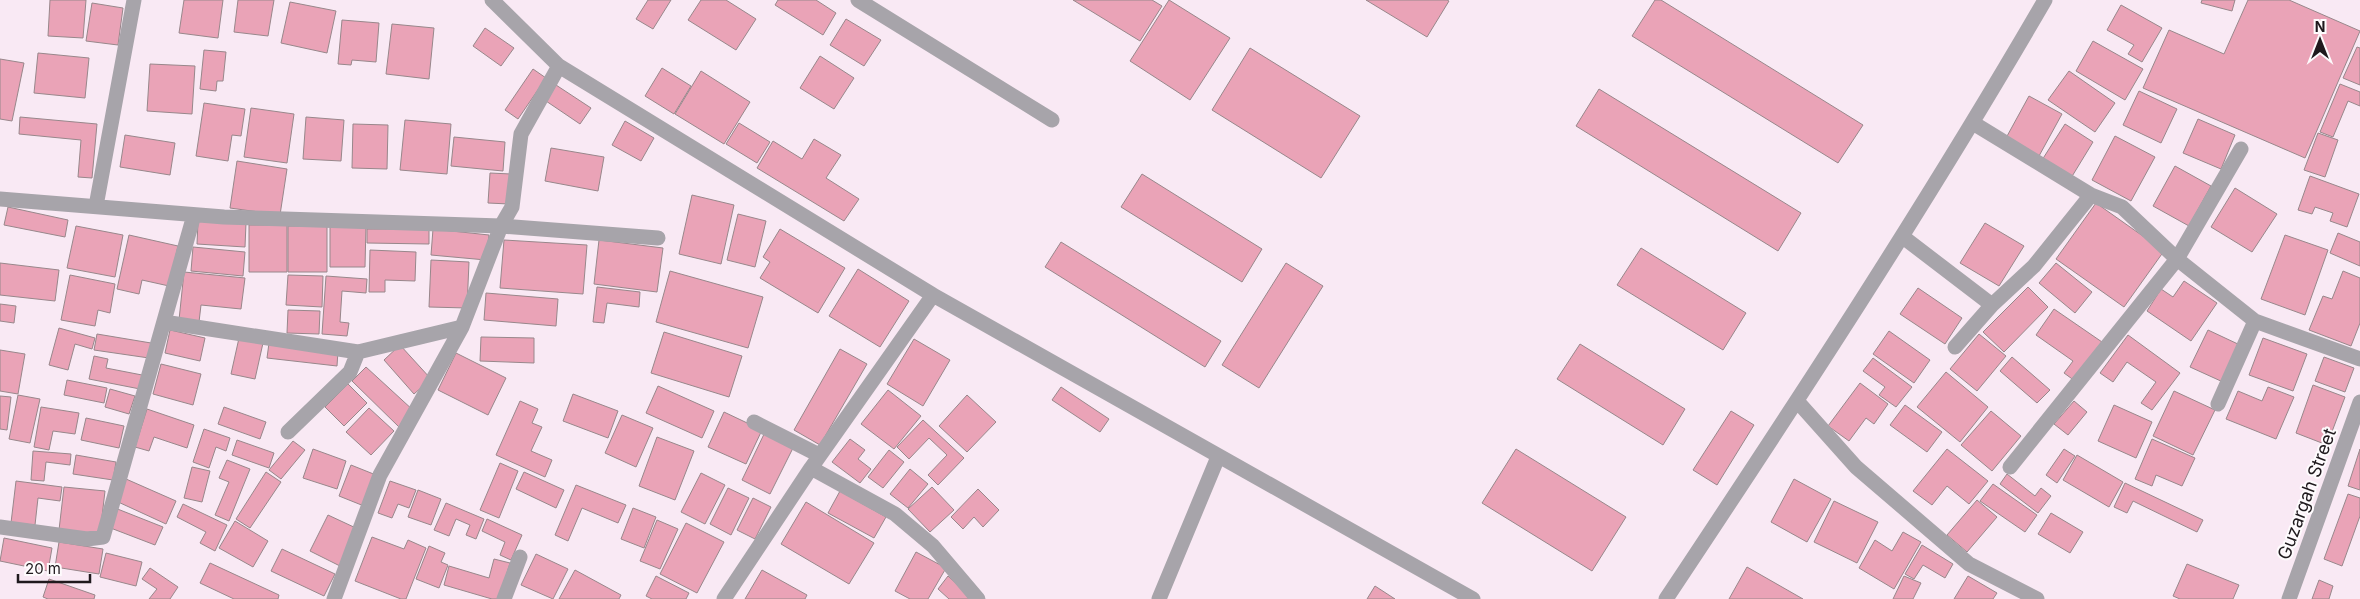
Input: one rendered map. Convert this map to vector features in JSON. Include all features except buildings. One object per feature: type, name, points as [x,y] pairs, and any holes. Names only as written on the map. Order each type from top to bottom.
[{"type":"street","points":[[96,206],[134,0]]},
{"type":"street","points":[[492,0],[559,66],[933,294],[1468,598]]},
{"type":"street","points":[[858,0],[1052,120]]},
{"type":"street","points":[[1666,599],[1798,402],[1903,237],[2045,0]]},
{"type":"street","points":[[334,599],[380,475],[462,327],[501,226],[512,207],[521,134],[559,66]]},
{"type":"street","points":[[1973,123],[2091,195],[2122,207],[2177,258],[2255,321],[2360,359]]},
{"type":"street","points":[[2010,467],[2177,258],[2241,149]]},
{"type":"street","points":[[1955,347],[1992,305],[2034,266],[2091,195]]},
{"type":"street","points":[[0,199],[194,215],[501,226],[658,238]]},
{"type":"street","points":[[0,527],[87,539],[103,537],[124,456],[194,215]]},
{"type":"street","points":[[1903,237],[1992,305]]},
{"type":"street","points":[[724,599],[815,462],[933,294]]},
{"type":"street","points":[[2218,404],[2255,321]]},
{"type":"street","points":[[164,322],[358,352],[462,327]]},
{"type":"street","points":[[288,432],[350,372],[358,352]]},
{"type":"street","points":[[1798,402],[1856,467],[1969,564],[2037,599]]},
{"type":"street","name":"Guzargah Street","points":[[2289,599],[2360,402]]},
{"type":"street","points":[[754,422],[895,514],[933,546],[978,599]]},
{"type":"street","points":[[1159,599],[1218,457]]},
{"type":"street","points":[[504,599],[520,557]]}]
